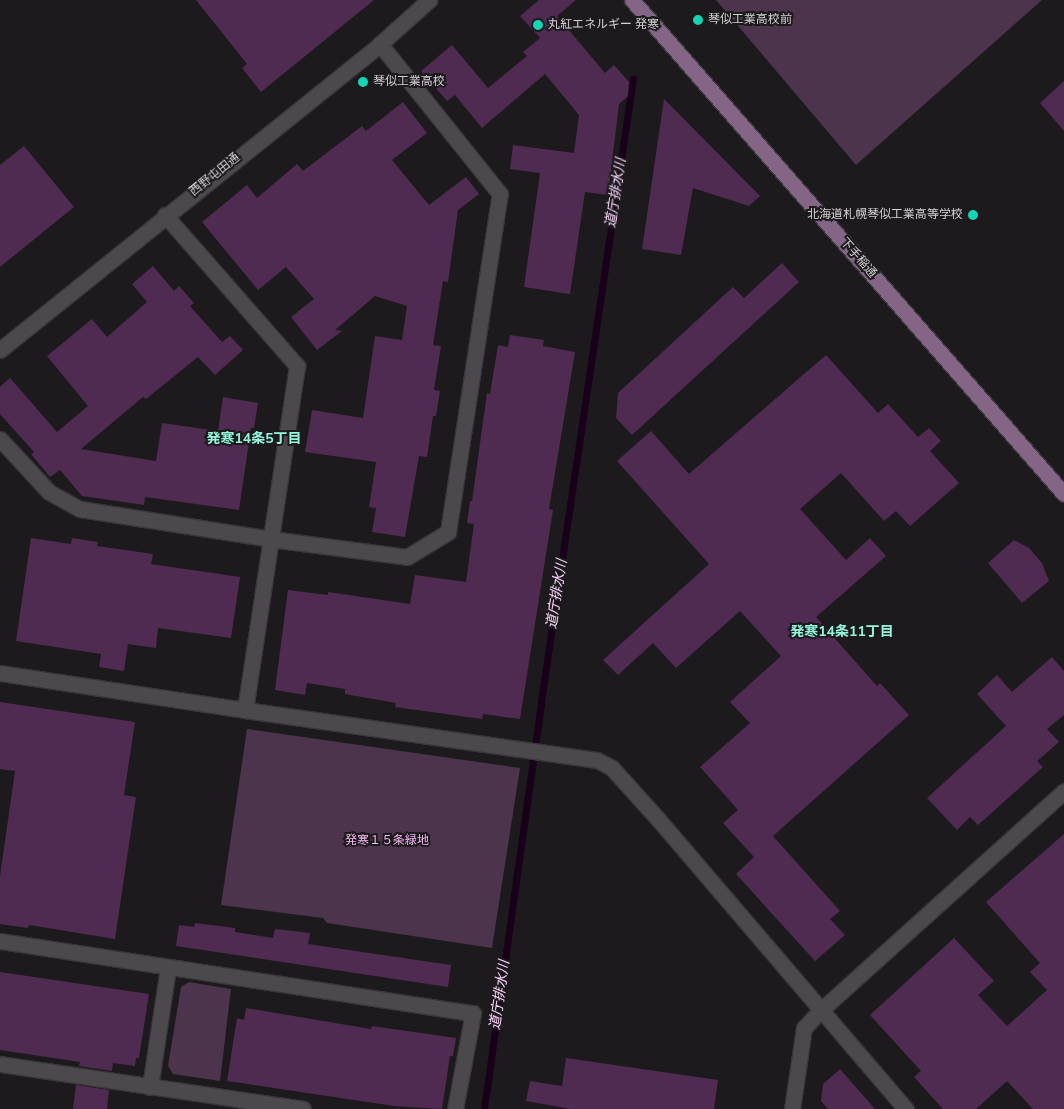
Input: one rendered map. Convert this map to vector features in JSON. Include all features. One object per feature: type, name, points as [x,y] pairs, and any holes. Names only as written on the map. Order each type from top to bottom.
[{"type":"main road","name":"下手稲通","points":[[632,0],[1062,487]]},
{"type":"street","name":"西野屯田通","points":[[0,350],[165,215],[380,44],[429,0]]},
{"type":"street","points":[[0,439],[49,492],[80,509],[271,539],[407,557],[448,532],[500,194],[380,44]]},
{"type":"street","points":[[165,215],[297,366],[245,710]]},
{"type":"street","points":[[0,673],[597,760],[612,768],[906,1109]]},
{"type":"street","points":[[792,1109],[804,1028],[821,1010],[1064,791]]},
{"type":"street","points":[[0,941],[473,1013],[455,1109]]},
{"type":"street","points":[[150,1087],[168,968]]},
{"type":"street","points":[[0,1064],[303,1109]]},
{"type":"green space","points":[[716,0],[1042,0],[856,165]]},
{"type":"green space","name":"発寒１５条緑地","points":[[247,729],[520,768],[492,948],[327,923],[323,918],[221,905]]},
{"type":"green space","points":[[189,982],[231,989],[220,1081],[173,1074],[168,1066],[181,987]]},
{"type":"building","points":[[196,0],[374,0],[261,92],[242,68],[247,64]]},
{"type":"building","points":[[539,0],[576,0],[557,16],[605,73],[614,65],[629,82],[628,96],[619,104],[608,195],[585,192],[570,294],[524,287],[540,173],[510,169],[513,145],[574,153],[579,115],[545,74],[482,128],[455,95],[447,101],[421,71],[452,45],[488,88],[527,56],[523,52],[540,38],[520,16]]},
{"type":"building","points":[[1064,81],[1064,131],[1040,103]]},
{"type":"building","points":[[664,99],[760,196],[749,206],[693,188],[681,255],[642,249]]},
{"type":"building","points":[[403,102],[427,133],[392,160],[429,205],[466,177],[479,194],[458,210],[448,282],[443,281],[433,345],[441,346],[434,390],[440,391],[436,416],[433,416],[427,457],[419,456],[405,537],[372,532],[376,508],[369,507],[376,462],[305,452],[312,410],[363,418],[375,336],[402,340],[407,306],[375,296],[335,330],[342,331],[317,350],[291,317],[314,299],[286,267],[258,290],[202,222],[247,185],[257,198],[297,164],[303,171],[362,126],[366,131]]},
{"type":"building","points":[[24,146],[74,207],[0,267],[0,165]]},
{"type":"building","points":[[782,263],[799,282],[632,435],[616,418],[618,393],[733,287],[744,298]]},
{"type":"building","points":[[153,266],[174,291],[179,286],[194,303],[190,306],[222,342],[230,336],[243,350],[215,375],[198,357],[146,399],[143,397],[81,449],[156,461],[162,423],[218,431],[223,397],[258,403],[254,428],[251,428],[239,510],[145,497],[144,505],[82,496],[60,470],[50,477],[31,454],[34,452],[0,414],[0,387],[10,378],[57,432],[88,406],[47,356],[92,319],[107,337],[147,302],[132,284]]},
{"type":"building","points":[[510,335],[544,340],[543,346],[575,352],[549,509],[553,510],[520,719],[483,714],[482,719],[395,707],[396,703],[345,694],[345,689],[307,683],[305,695],[275,690],[288,590],[328,595],[328,592],[410,604],[415,575],[466,582],[474,524],[467,523],[470,501],[472,501],[487,393],[490,394],[498,345],[508,347]]},
{"type":"building","points":[[826,355],[878,413],[888,404],[918,437],[929,428],[941,441],[930,451],[959,483],[910,526],[896,511],[884,521],[841,473],[800,509],[846,560],[870,538],[886,556],[816,617],[877,686],[880,683],[909,715],[773,836],[840,911],[830,919],[845,935],[815,961],[736,874],[754,857],[723,823],[738,810],[700,767],[750,723],[730,702],[781,656],[740,611],[676,668],[653,643],[618,675],[603,660],[709,564],[617,461],[651,431],[689,474]]},
{"type":"building","points":[[31,538],[71,544],[72,538],[98,542],[97,546],[153,554],[151,564],[240,577],[231,638],[158,628],[156,648],[128,644],[124,671],[99,667],[101,654],[16,641]]},
{"type":"building","points":[[1014,540],[1029,548],[1042,563],[1049,581],[1022,603],[988,563]]},
{"type":"building","points":[[1052,657],[1064,671],[1064,715],[1047,729],[1059,742],[1037,761],[1043,767],[978,825],[970,817],[957,830],[927,798],[1006,726],[977,694],[997,675],[1012,692]]},
{"type":"building","points":[[0,702],[135,722],[124,795],[136,797],[115,939],[29,925],[28,928],[0,924],[0,876],[15,771],[0,769]]},
{"type":"building","points":[[1064,834],[1064,1109],[1033,1109],[1007,1081],[976,1109],[943,1109],[914,1077],[921,1071],[870,1015],[954,938],[994,981],[978,995],[1007,1026],[1047,990],[1030,972],[1040,963],[986,902]]},
{"type":"building","points":[[195,923],[235,928],[235,932],[273,938],[275,929],[310,933],[308,944],[451,965],[448,987],[176,946],[179,925],[194,927]]},
{"type":"building","points":[[0,972],[149,994],[139,1058],[136,1058],[135,1066],[113,1063],[112,1071],[79,1066],[80,1062],[0,1050]]},
{"type":"building","points":[[246,1008],[371,1029],[372,1026],[456,1038],[453,1056],[450,1056],[442,1109],[394,1106],[227,1081],[237,1018],[244,1020]]},
{"type":"building","points":[[566,1058],[718,1080],[714,1109],[571,1109],[526,1101],[530,1081],[562,1086]]},
{"type":"building","points":[[840,1069],[875,1109],[828,1109],[821,1101],[823,1084]]},
{"type":"building","points":[[76,1085],[109,1090],[107,1109],[73,1109]]},
{"type":"waterway","name":"道庁排水川","points":[[484,1109],[541,701],[633,79]]},
{"type":"place","name":"琴似工業高校前","points":[[698,20]]},
{"type":"place","name":"丸紅エネルギー 発寒","points":[[538,25]]},
{"type":"place","name":"琴似工業高校","points":[[363,82]]},
{"type":"place","name":"北海道札幌琴似工業高等学校","points":[[973,215]]},
{"type":"district","name":"発寒14条5丁目","points":[[254,439]]},
{"type":"district","name":"発寒14条11丁目","points":[[842,632]]}]
